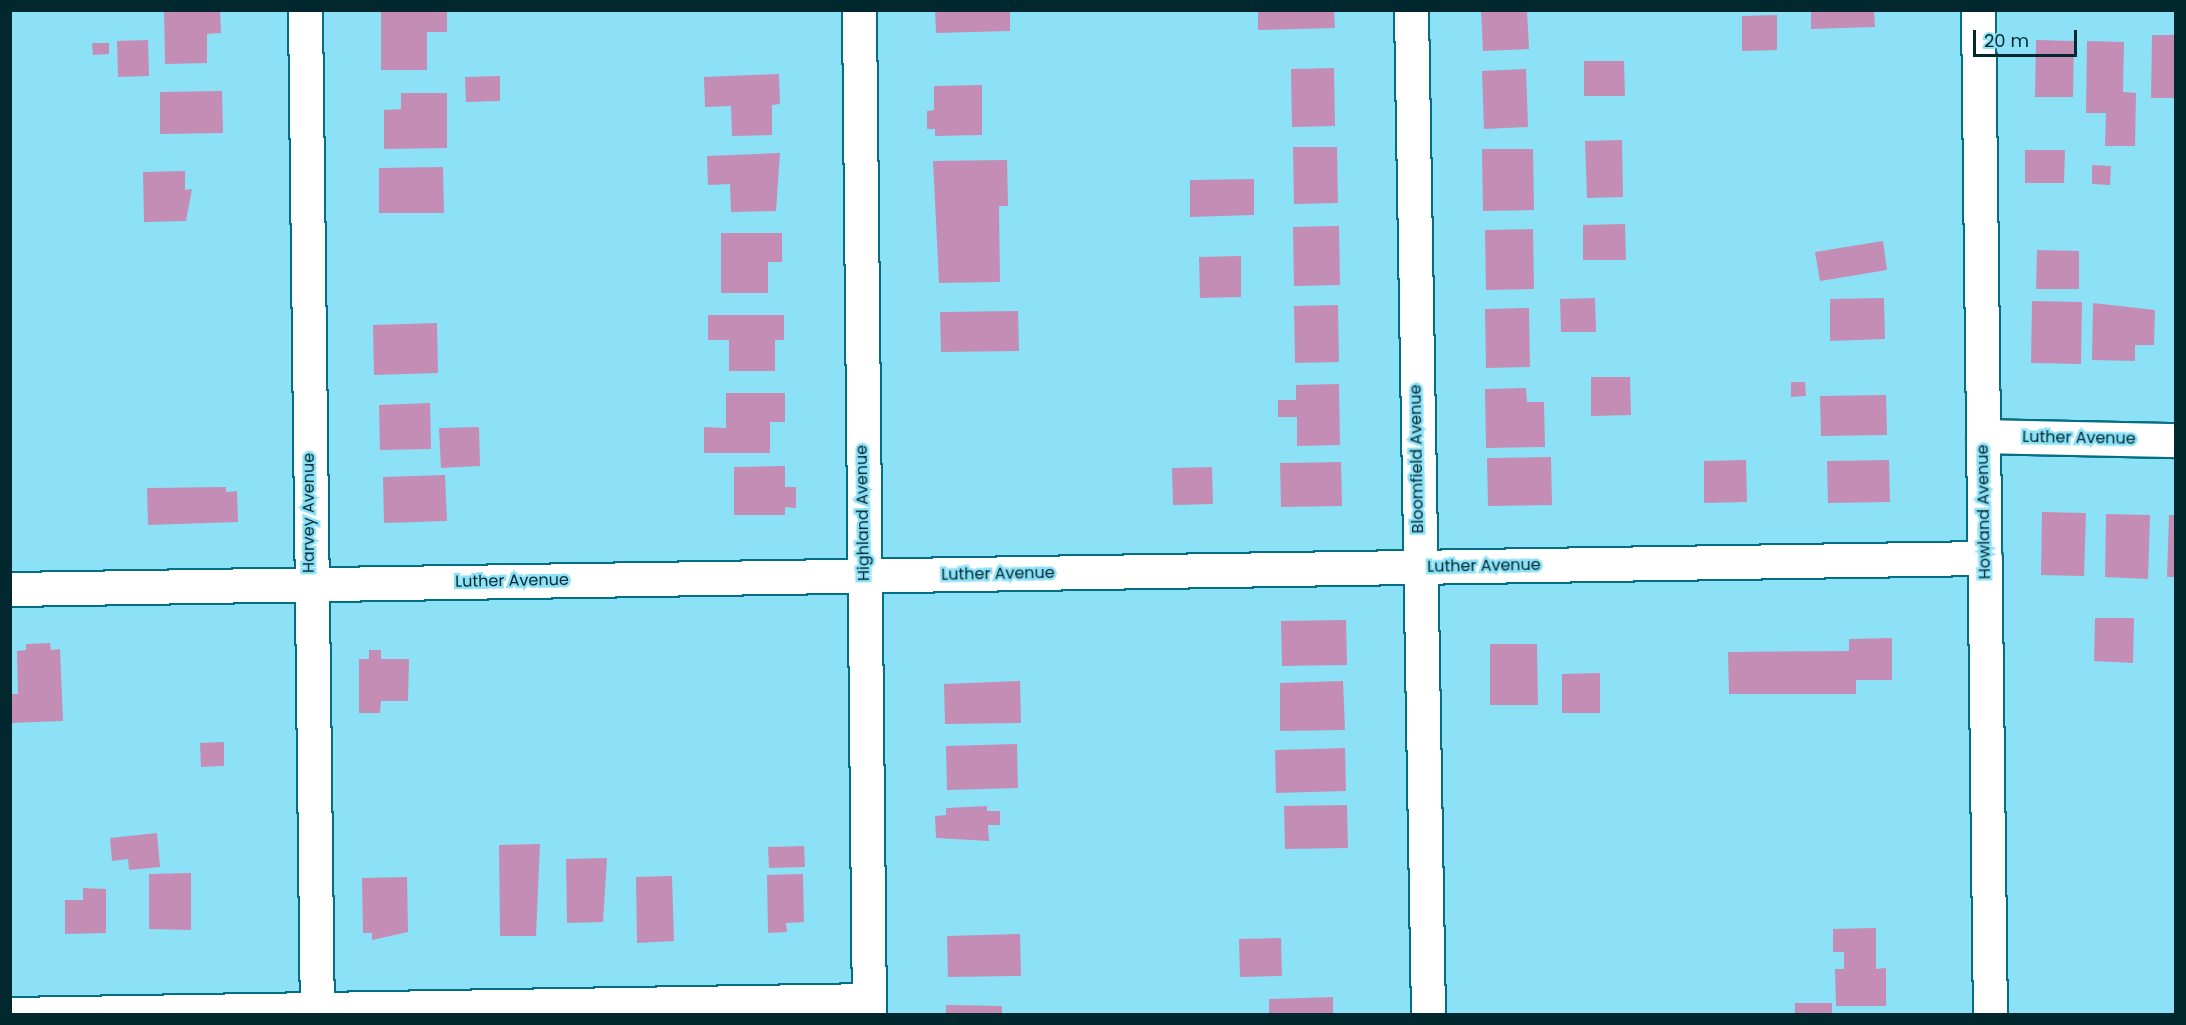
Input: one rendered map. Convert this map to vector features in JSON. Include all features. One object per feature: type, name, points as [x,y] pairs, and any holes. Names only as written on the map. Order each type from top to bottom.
[{"type":"street","name":"Harvey Avenue","points":[[305,10],[310,585],[317,1012]]},
{"type":"street","name":"Highland Avenue","points":[[858,10],[869,1007]]},
{"type":"street","name":"Bloomfield Avenue","points":[[1411,10],[1418,567],[1428,1014]]},
{"type":"street","name":"Howland Avenue","points":[[1978,10],[1990,1014]]},
{"type":"street","name":"Luther Avenue","points":[[1983,436],[2175,440]]},
{"type":"street","name":"Luther Avenue","points":[[10,589],[1985,558]]},
{"type":"street","points":[[10,1014],[869,1007]]},
{"type":"building","points":[[164,10],[220,10],[221,33],[207,34],[207,63],[165,64]]},
{"type":"building","points":[[381,10],[447,10],[447,32],[427,32],[427,70],[381,70]]},
{"type":"building","points":[[935,10],[1010,10],[1010,31],[936,33]]},
{"type":"building","points":[[1258,10],[1334,10],[1335,28],[1258,30]]},
{"type":"building","points":[[1481,10],[1527,10],[1529,49],[1483,51]]},
{"type":"building","points":[[1811,10],[1874,10],[1875,27],[1811,29]]},
{"type":"building","points":[[1777,15],[1777,50],[1742,51],[1742,16]]},
{"type":"building","points":[[2152,35],[2176,35],[2176,98],[2151,98]]},
{"type":"building","points":[[148,40],[149,76],[118,77],[117,41]]},
{"type":"building","points":[[2036,40],[2074,41],[2073,97],[2035,97]]},
{"type":"building","points":[[2087,41],[2124,42],[2123,92],[2136,93],[2135,146],[2105,146],[2106,113],[2086,113]]},
{"type":"building","points":[[92,43],[109,43],[109,54],[93,55]]},
{"type":"building","points":[[1584,61],[1624,61],[1625,96],[1584,96]]},
{"type":"building","points":[[1334,68],[1335,126],[1292,127],[1291,69]]},
{"type":"building","points":[[1526,69],[1528,127],[1484,129],[1482,71]]},
{"type":"building","points":[[779,74],[780,104],[772,105],[772,135],[732,136],[731,106],[705,107],[704,77]]},
{"type":"building","points":[[500,76],[500,101],[466,102],[465,77]]},
{"type":"building","points":[[982,85],[982,135],[935,136],[935,129],[927,129],[927,111],[934,110],[934,86]]},
{"type":"building","points":[[222,91],[223,133],[160,134],[160,92]]},
{"type":"building","points":[[401,93],[447,93],[447,148],[384,149],[384,110],[401,109]]},
{"type":"building","points":[[1622,140],[1623,197],[1587,198],[1585,141]]},
{"type":"building","points":[[1293,147],[1337,147],[1338,203],[1294,204]]},
{"type":"building","points":[[1482,149],[1533,149],[1534,210],[1483,211]]},
{"type":"building","points":[[2025,150],[2065,150],[2064,183],[2025,183]]},
{"type":"building","points":[[780,153],[776,211],[731,212],[730,184],[708,185],[707,156]]},
{"type":"building","points":[[1007,160],[1008,206],[999,206],[1000,282],[939,283],[933,161]]},
{"type":"building","points":[[2092,165],[2111,166],[2110,185],[2092,184]]},
{"type":"building","points":[[443,167],[444,213],[379,213],[379,168]]},
{"type":"building","points":[[185,171],[185,190],[192,189],[186,221],[144,222],[143,172]]},
{"type":"building","points":[[1254,179],[1254,215],[1190,217],[1190,180]]},
{"type":"building","points":[[1625,224],[1626,260],[1583,260],[1583,225]]},
{"type":"building","points":[[1339,226],[1340,285],[1294,286],[1293,227]]},
{"type":"building","points":[[1533,229],[1534,289],[1486,290],[1485,230]]},
{"type":"building","points":[[721,233],[782,233],[782,262],[768,262],[768,293],[721,293]]},
{"type":"building","points":[[1883,241],[1887,270],[1820,281],[1815,252]]},
{"type":"building","points":[[2037,250],[2079,251],[2079,289],[2036,289]]},
{"type":"building","points":[[1241,256],[1241,297],[1200,298],[1199,257]]},
{"type":"building","points":[[1595,298],[1596,332],[1561,332],[1560,299]]},
{"type":"building","points":[[1884,298],[1885,339],[1830,341],[1830,299]]},
{"type":"building","points":[[2032,301],[2082,302],[2081,364],[2031,363]]},
{"type":"building","points":[[2093,303],[2155,310],[2154,345],[2135,345],[2135,361],[2092,360]]},
{"type":"building","points":[[1338,305],[1339,362],[1295,363],[1294,306]]},
{"type":"building","points":[[1529,308],[1530,367],[1486,368],[1485,309]]},
{"type":"building","points":[[1018,311],[1019,351],[941,352],[940,312]]},
{"type":"building","points":[[708,315],[784,315],[784,340],[775,340],[775,371],[729,371],[729,340],[708,340]]},
{"type":"building","points":[[437,323],[438,373],[374,375],[373,325]]},
{"type":"building","points":[[1591,377],[1630,377],[1631,415],[1591,416]]},
{"type":"building","points":[[1791,382],[1805,382],[1806,396],[1791,397]]},
{"type":"building","points":[[1339,384],[1340,445],[1297,446],[1297,417],[1278,417],[1278,400],[1296,400],[1296,385]]},
{"type":"building","points":[[1526,388],[1527,402],[1544,402],[1545,447],[1486,448],[1485,389]]},
{"type":"building","points":[[726,393],[785,393],[785,422],[770,422],[770,453],[704,453],[704,427],[726,428]]},
{"type":"building","points":[[1886,395],[1887,435],[1821,436],[1820,396]]},
{"type":"building","points":[[430,403],[431,449],[380,450],[379,405]]},
{"type":"building","points":[[479,427],[480,466],[441,468],[439,428]]},
{"type":"building","points":[[1551,457],[1552,505],[1488,506],[1487,458]]},
{"type":"building","points":[[1746,460],[1747,502],[1704,503],[1704,461]]},
{"type":"building","points":[[1889,460],[1890,502],[1828,503],[1827,461]]},
{"type":"building","points":[[1341,462],[1342,506],[1281,507],[1280,463]]},
{"type":"building","points":[[785,466],[785,487],[796,487],[796,508],[785,507],[785,515],[734,515],[734,467]]},
{"type":"building","points":[[1212,467],[1213,504],[1173,505],[1172,468]]},
{"type":"building","points":[[445,475],[447,521],[384,523],[383,477]]},
{"type":"building","points":[[226,487],[226,492],[237,491],[238,522],[148,525],[147,488]]},
{"type":"building","points":[[2042,512],[2086,513],[2084,576],[2041,575]]},
{"type":"building","points":[[2106,514],[2150,515],[2148,579],[2105,577]]},
{"type":"building","points":[[2169,515],[2176,515],[2176,577],[2167,577]]},
{"type":"building","points":[[2095,618],[2134,618],[2133,663],[2094,661]]},
{"type":"building","points":[[1346,620],[1347,665],[1282,666],[1281,621]]},
{"type":"building","points":[[1892,638],[1892,680],[1856,680],[1856,694],[1729,694],[1728,652],[1849,651],[1849,639]]},
{"type":"building","points":[[50,643],[51,650],[60,649],[63,721],[10,723],[10,694],[18,694],[17,651],[26,650],[26,644]]},
{"type":"building","points":[[1490,644],[1537,644],[1538,705],[1490,705]]},
{"type":"building","points":[[369,650],[381,650],[381,659],[409,659],[408,701],[381,701],[380,713],[359,713],[359,659],[369,659]]},
{"type":"building","points":[[1600,673],[1600,713],[1562,713],[1562,674]]},
{"type":"building","points":[[1020,681],[1021,723],[945,724],[944,684]]},
{"type":"building","points":[[1343,681],[1345,730],[1280,731],[1280,683]]},
{"type":"building","points":[[224,742],[224,766],[201,767],[200,743]]},
{"type":"building","points":[[1017,744],[1018,788],[947,790],[946,746]]},
{"type":"building","points":[[1345,748],[1346,791],[1276,793],[1275,750]]},
{"type":"building","points":[[1347,805],[1348,848],[1285,849],[1284,806]]},
{"type":"building","points":[[987,806],[987,811],[1000,811],[1000,825],[988,825],[989,841],[936,838],[935,816],[946,815],[946,808]]},
{"type":"building","points":[[157,833],[160,867],[129,870],[128,859],[112,861],[110,838]]},
{"type":"building","points":[[540,844],[536,936],[500,936],[499,845]]},
{"type":"building","points":[[804,846],[805,867],[769,868],[768,847]]},
{"type":"building","points":[[607,858],[603,922],[567,923],[566,859]]},
{"type":"building","points":[[191,873],[191,930],[149,929],[149,874]]},
{"type":"building","points":[[803,874],[804,922],[786,923],[787,932],[768,933],[767,875]]},
{"type":"building","points":[[672,876],[674,941],[637,943],[636,877]]},
{"type":"building","points":[[407,877],[408,932],[372,940],[372,933],[363,933],[362,878]]},
{"type":"building","points":[[83,888],[106,889],[106,933],[65,934],[65,900],[83,900]]},
{"type":"building","points":[[1876,928],[1876,969],[1886,968],[1886,1006],[1836,1006],[1835,969],[1844,969],[1844,952],[1833,952],[1833,929]]},
{"type":"building","points":[[1020,934],[1021,976],[948,977],[947,936]]},
{"type":"building","points":[[1281,938],[1282,976],[1240,977],[1239,939]]},
{"type":"building","points":[[1333,997],[1333,1014],[1269,1014],[1269,999]]},
{"type":"building","points":[[1795,1003],[1832,1003],[1832,1014],[1795,1014]]},
{"type":"building","points":[[946,1005],[1002,1006],[1002,1014],[946,1014]]}]
